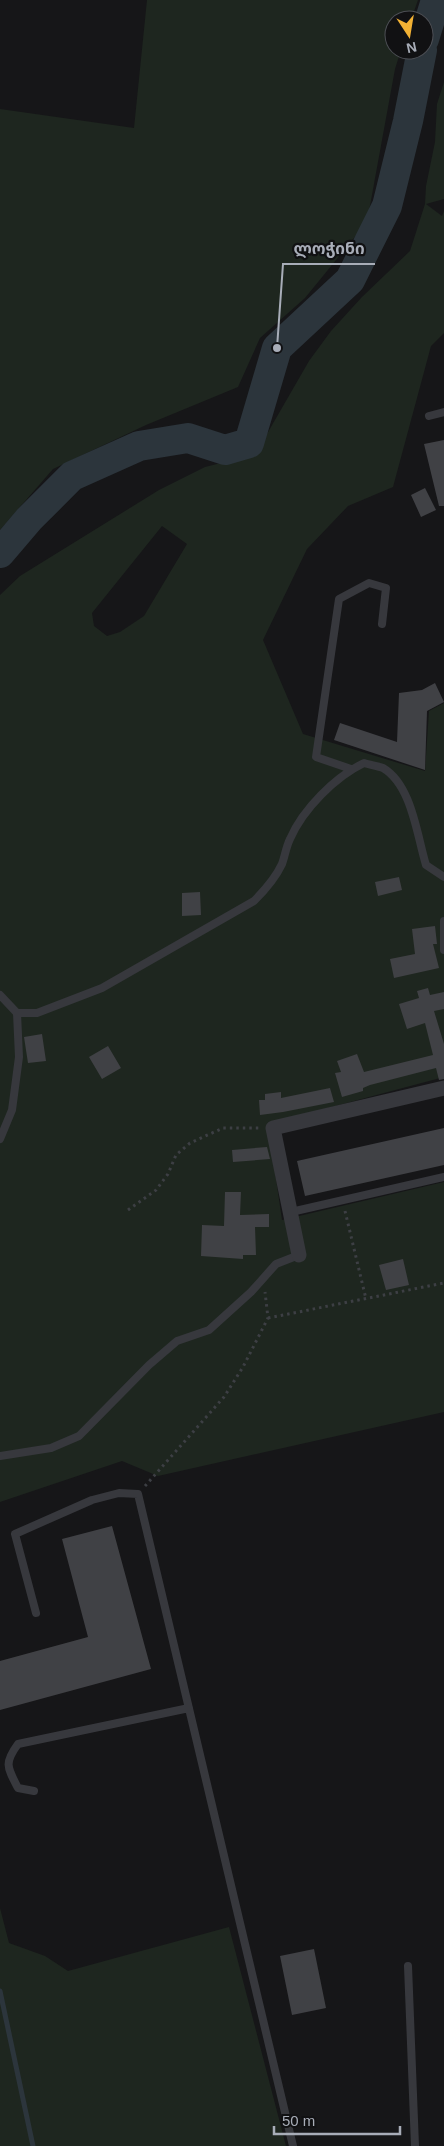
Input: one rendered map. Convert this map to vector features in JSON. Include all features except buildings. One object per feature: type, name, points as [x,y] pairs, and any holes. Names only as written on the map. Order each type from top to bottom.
[{"type":"street","points":[[299,1255],[273,1128],[444,1088]]},
{"type":"lane","points":[[429,416],[444,412]]},
{"type":"lane","points":[[351,769],[316,757],[339,599],[369,583],[386,588],[382,624]]},
{"type":"lane","points":[[17,1013],[36,1013],[102,988],[254,901],[268,887],[282,864],[289,840],[304,812],[351,769],[364,763],[383,768],[398,783],[409,803],[426,865],[444,877]]},
{"type":"lane","points":[[444,921],[444,950]]},
{"type":"lane","points":[[0,995],[17,1013],[19,1057],[12,1110],[0,1139]]},
{"type":"lane","points":[[291,1212],[444,1177]]},
{"type":"lane","points":[[0,1456],[51,1448],[79,1436],[149,1365],[177,1341],[209,1330],[222,1320],[276,1264],[299,1255]]},
{"type":"lane","points":[[36,1613],[15,1534],[92,1500],[119,1493],[138,1494],[293,2146]]},
{"type":"lane","points":[[34,1791],[18,1788],[10,1772],[9,1757],[18,1744],[189,1708]]},
{"type":"lane","points":[[408,1966],[415,2146]]},
{"type":"path","points":[[128,1210],[156,1190],[168,1174],[176,1156],[190,1143],[223,1128],[273,1128]]},
{"type":"path","points":[[342,1200],[366,1300]]},
{"type":"path","points":[[138,1494],[224,1397],[243,1367],[268,1318],[268,1302],[262,1280]]},
{"type":"path","points":[[268,1318],[444,1283]]},
{"type":"shaded area","points":[[147,0],[418,0],[414,10],[384,10],[384,60],[398,60],[367,222],[305,298],[260,338],[238,387],[146,425],[53,469],[0,530],[0,109],[134,128]]},
{"type":"shaded area","points":[[444,82],[444,199],[426,204],[442,216],[444,211],[444,333],[431,346],[393,487],[348,506],[307,549],[263,640],[303,734],[425,771],[429,711],[444,703],[444,1077],[268,1124],[282,1220],[444,1182],[444,1412],[158,1476],[122,1461],[0,1502],[0,595],[20,576],[159,490],[205,467],[241,458],[260,446],[309,361],[331,331],[362,297],[410,251],[425,204],[426,186],[435,142],[437,104]],"holes":[[[162,526],[187,544],[144,616],[120,632],[107,636],[94,626],[92,613]]]},
{"type":"shaded area","points":[[0,1908],[9,1943],[45,1956],[68,1971],[229,1927],[286,2146],[0,2146]]},
{"type":"waterway","points":[[433,10],[436,0]]},
{"type":"waterway","points":[[0,553],[29,519],[72,476],[139,446],[188,438],[225,450],[249,443],[277,348],[350,280],[387,206],[408,121],[420,60]]},
{"type":"waterway","points":[[0,1991],[33,2146]]},
{"type":"place","name":"ლოჭინი","points":[[277,348]]}]
